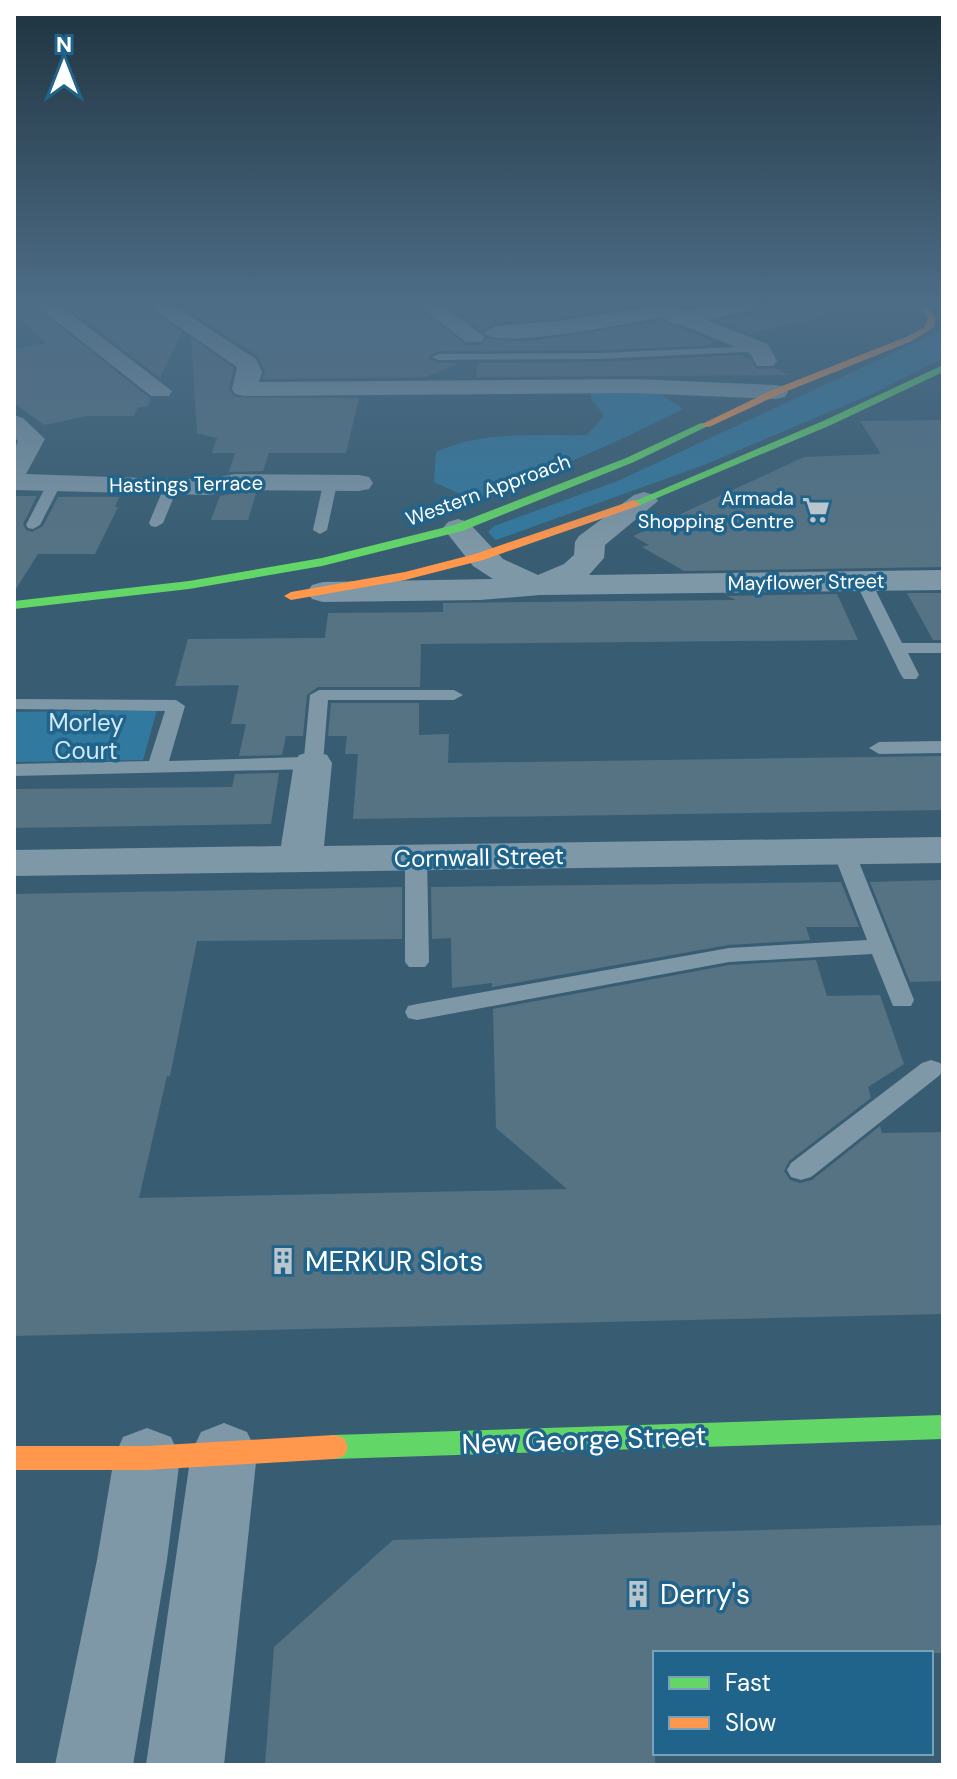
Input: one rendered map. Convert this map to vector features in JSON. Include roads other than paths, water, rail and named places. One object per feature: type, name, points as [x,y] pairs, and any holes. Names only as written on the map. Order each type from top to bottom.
[{"type":"main road","name":"Western Approach","points":[[14,605],[189,585],[307,564],[458,528],[630,460],[730,411],[792,385]]},
{"type":"main road","points":[[278,598],[323,592],[479,557],[644,501],[827,423],[907,385]]},
{"type":"main road","name":"New George Street","points":[[14,1458],[147,1458],[943,1427]]},
{"type":"street","points":[[152,385],[160,391]]},
{"type":"street","points":[[245,385],[244,389],[635,386],[776,392]]},
{"type":"street","points":[[699,390],[717,399],[730,411]]},
{"type":"street","points":[[14,423],[32,439],[22,447],[14,472]]},
{"type":"street","name":"Hastings Terrace","points":[[14,482],[171,487],[209,487],[235,482],[359,483]]},
{"type":"street","name":"Mayflower Street","points":[[458,528],[479,557],[503,574],[540,585],[575,571],[589,558],[590,542],[644,501]]},
{"type":"street","name":"Mayflower Street","points":[[589,558],[669,584]]},
{"type":"street","name":"Mayflower Street","points":[[323,592],[480,590],[540,585],[943,580]]},
{"type":"street","points":[[301,858],[313,763]]},
{"type":"street","name":"Cornwall Street","points":[[14,863],[943,850]]},
{"type":"street","points":[[185,1765],[224,1453]]},
{"type":"street","points":[[94,1765],[132,1560],[147,1458]]},
{"type":"lane","points":[[33,525],[55,482]]},
{"type":"lane","points":[[320,530],[330,484]]},
{"type":"lane","points":[[156,523],[171,487]]},
{"type":"lane","points":[[863,581],[910,675]]},
{"type":"lane","points":[[897,648],[943,648]]},
{"type":"lane","points":[[14,770],[313,763],[319,695],[454,695]]},
{"type":"lane","points":[[14,704],[176,706],[157,768]]},
{"type":"lane","points":[[879,748],[943,747]]},
{"type":"lane","points":[[844,852],[902,1000]]},
{"type":"lane","points":[[416,858],[417,962]]},
{"type":"lane","points":[[417,1012],[729,955],[882,946]]},
{"type":"lane","points":[[801,1170],[931,1069]]},
{"type":"place","name":"Armada Shopping Centre","points":[[816,510]]},
{"type":"place","name":"MERKUR Slots","points":[[283,1261]]},
{"type":"place","name":"Derry's","points":[[638,1594]]},
{"type":"park label","name":"Morley Court","points":[[86,736]]}]
